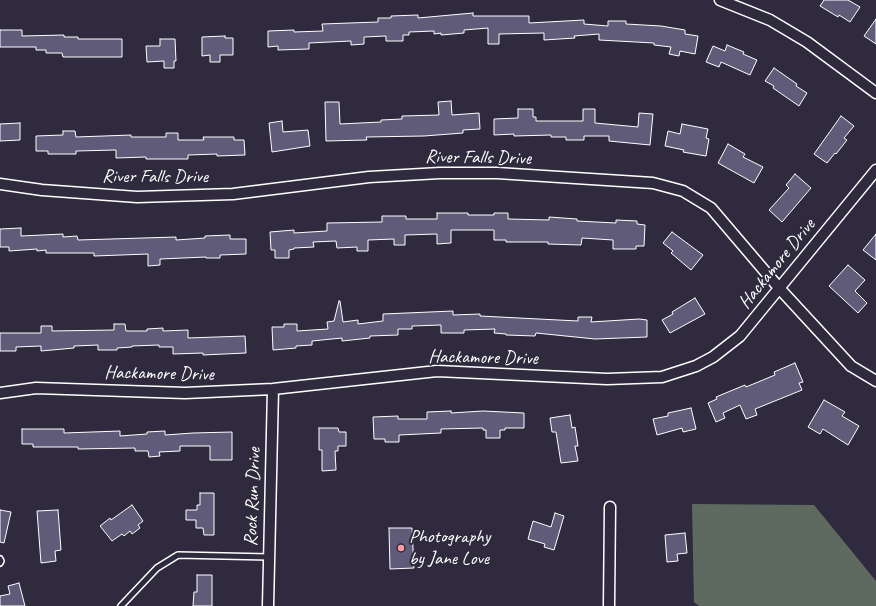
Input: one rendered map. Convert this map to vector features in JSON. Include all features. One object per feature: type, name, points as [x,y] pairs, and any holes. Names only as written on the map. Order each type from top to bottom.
[{"type":"street","points":[[720,0],[770,20],[801,38],[876,92]]},
{"type":"street","name":"Hackamore Drive","points":[[0,393],[36,388],[185,392],[273,389],[437,371],[607,379],[662,377],[696,366],[713,357],[740,336],[876,170]]},
{"type":"street","name":"River Falls Drive","points":[[0,184],[42,190],[137,197],[233,194],[369,177],[440,173],[497,173],[653,183],[684,191],[711,208],[780,289],[851,366],[876,381]]},
{"type":"street","name":"Rock Run Drive","points":[[268,606],[273,389]]},
{"type":"street","points":[[609,606],[610,507]]},
{"type":"lane","points":[[121,606],[157,568],[178,555],[269,557]]},
{"type":"lane","points":[[0,559],[0,563]]},
{"type":"green space","points":[[692,504],[814,505],[876,581],[876,606],[699,606],[694,602]]},
{"type":"building","points":[[824,0],[848,0],[860,7],[850,22],[839,15],[838,17],[820,6]]},
{"type":"building","points":[[473,13],[473,16],[529,16],[529,23],[584,20],[584,24],[608,26],[608,21],[626,21],[626,24],[661,26],[685,30],[685,34],[698,36],[695,54],[680,51],[679,56],[669,54],[671,47],[654,45],[654,43],[599,40],[599,34],[574,36],[575,38],[544,40],[544,33],[499,34],[499,44],[488,44],[488,28],[464,30],[464,33],[441,35],[441,33],[434,34],[434,31],[409,32],[409,35],[403,35],[403,41],[386,41],[386,36],[364,37],[364,44],[351,45],[351,41],[309,43],[309,49],[278,50],[278,46],[268,47],[268,31],[323,31],[322,24],[378,22],[378,18],[391,18],[391,16],[418,15],[418,18]]},
{"type":"building","points":[[876,19],[876,44],[864,36]]},
{"type":"building","points":[[0,30],[22,30],[22,36],[64,35],[64,37],[78,37],[78,39],[122,39],[122,57],[63,57],[62,53],[46,53],[46,50],[36,50],[36,47],[0,47]]},
{"type":"building","points":[[225,36],[225,38],[233,38],[233,55],[220,55],[220,62],[210,62],[210,55],[202,56],[202,37]]},
{"type":"building","points":[[160,39],[175,39],[176,61],[174,61],[174,68],[164,68],[164,61],[147,62],[146,46],[160,46]]},
{"type":"building","points":[[727,45],[744,52],[743,54],[757,60],[750,75],[721,62],[719,67],[706,62],[713,46],[725,51]]},
{"type":"building","points":[[774,68],[807,93],[799,106],[773,88],[774,86],[765,81]]},
{"type":"building","points":[[451,101],[452,115],[479,113],[480,129],[463,130],[463,133],[424,136],[366,137],[367,140],[326,141],[325,102],[339,102],[340,124],[381,122],[381,120],[402,119],[402,116],[439,115],[438,102]]},
{"type":"building","points":[[518,109],[533,109],[533,117],[536,117],[536,121],[583,121],[583,109],[595,109],[595,123],[638,127],[639,113],[653,114],[650,145],[609,141],[609,136],[584,136],[584,140],[566,140],[566,137],[551,137],[551,135],[494,135],[494,119],[518,118]]},
{"type":"building","points":[[841,116],[854,126],[844,138],[847,140],[827,163],[814,154]]},
{"type":"building","points":[[282,121],[283,132],[308,130],[310,146],[272,152],[269,123]]},
{"type":"building","points":[[20,123],[20,140],[0,141],[0,124]]},
{"type":"building","points":[[682,124],[708,129],[706,138],[709,139],[706,156],[683,152],[684,150],[665,146],[668,131],[680,134]]},
{"type":"building","points":[[63,131],[75,131],[76,137],[131,135],[131,137],[166,137],[166,133],[178,133],[178,140],[204,140],[203,137],[234,137],[234,140],[244,140],[245,155],[188,155],[188,159],[146,159],[146,157],[116,158],[116,150],[76,151],[76,154],[48,154],[48,151],[36,151],[36,136],[63,135]]},
{"type":"building","points":[[728,144],[745,154],[743,157],[763,167],[754,183],[718,163]]},
{"type":"building","points":[[795,174],[811,188],[782,222],[769,210],[789,188],[786,185]]},
{"type":"building","points":[[437,213],[494,215],[494,213],[508,213],[508,219],[549,220],[549,217],[577,219],[577,221],[616,223],[616,220],[637,221],[637,224],[645,225],[644,246],[636,246],[636,249],[613,249],[613,240],[582,238],[581,245],[548,244],[548,242],[506,242],[506,240],[494,240],[494,230],[451,230],[451,243],[437,244],[437,234],[405,235],[405,245],[394,245],[394,239],[368,240],[368,251],[357,251],[357,247],[337,248],[336,241],[313,242],[314,247],[294,248],[289,250],[289,258],[275,258],[275,250],[271,250],[270,232],[294,230],[294,233],[327,231],[327,223],[382,222],[382,216],[406,216],[406,219],[437,219]]},
{"type":"building","points":[[21,228],[21,236],[63,234],[63,237],[77,236],[78,240],[176,237],[176,240],[205,238],[205,236],[230,235],[230,239],[246,239],[246,254],[220,255],[220,258],[206,257],[160,259],[160,265],[148,266],[148,254],[94,256],[94,253],[46,253],[46,250],[37,251],[37,249],[9,251],[9,247],[0,247],[0,229]]},
{"type":"building","points":[[672,232],[703,255],[691,270],[671,253],[673,251],[663,243]]},
{"type":"building","points":[[876,234],[876,260],[863,250]]},
{"type":"building","points":[[848,265],[865,280],[855,291],[867,303],[858,313],[829,286]]},
{"type":"building","points":[[695,298],[705,314],[670,333],[662,320]]},
{"type":"building","points":[[339,301],[343,322],[358,320],[358,324],[383,321],[383,314],[453,311],[453,315],[480,314],[480,316],[578,321],[578,317],[592,317],[591,322],[639,319],[647,320],[647,337],[595,339],[536,333],[535,336],[506,335],[494,333],[495,329],[464,330],[464,333],[441,333],[441,325],[412,326],[412,329],[398,329],[398,335],[370,336],[370,338],[342,341],[342,338],[312,341],[312,345],[273,350],[272,327],[284,327],[284,324],[297,324],[297,331],[328,329],[327,322],[334,321]]},
{"type":"building","points":[[114,324],[125,324],[126,331],[147,331],[147,329],[163,328],[163,331],[188,330],[188,338],[245,336],[246,353],[203,355],[203,353],[173,354],[173,347],[159,347],[159,345],[132,346],[117,348],[117,350],[98,350],[98,345],[74,346],[74,348],[41,351],[41,346],[16,347],[16,351],[0,351],[0,333],[41,333],[41,326],[52,326],[52,331],[114,330]]},
{"type":"building","points":[[795,363],[803,382],[799,383],[802,390],[755,409],[757,415],[746,419],[740,405],[723,413],[725,418],[716,422],[708,403],[717,399],[716,397],[775,375],[774,372]]},
{"type":"building","points":[[824,400],[845,412],[842,416],[859,426],[848,445],[823,429],[820,434],[808,427]]},
{"type":"building","points":[[691,408],[696,429],[683,432],[682,428],[657,435],[653,419],[668,416],[668,413]]},
{"type":"building","points":[[451,411],[451,413],[483,411],[524,413],[524,428],[505,428],[505,430],[500,430],[500,438],[486,438],[486,430],[483,430],[483,428],[441,429],[441,433],[399,435],[399,442],[385,442],[385,439],[374,439],[373,417],[398,416],[398,419],[427,419],[427,412]]},
{"type":"building","points":[[570,415],[572,428],[575,427],[578,446],[575,446],[578,461],[561,463],[556,432],[552,432],[550,418]]},
{"type":"building","points":[[319,428],[338,428],[339,432],[346,432],[346,446],[338,446],[338,451],[335,451],[336,470],[322,471],[322,450],[319,450]]},
{"type":"building","points":[[22,429],[64,429],[64,433],[120,431],[120,436],[165,431],[165,435],[232,432],[232,460],[210,460],[210,446],[180,446],[180,451],[159,452],[160,456],[149,457],[148,451],[135,451],[135,448],[78,449],[78,447],[33,447],[33,444],[22,444]]},
{"type":"building","points":[[200,493],[214,493],[214,535],[204,535],[203,528],[196,528],[196,520],[186,520],[186,510],[197,510],[197,505],[200,505]]},
{"type":"building","points":[[132,505],[143,521],[138,525],[140,528],[132,534],[130,531],[124,536],[122,534],[112,541],[100,526],[110,518],[111,520]]},
{"type":"building","points":[[0,510],[11,512],[4,543],[0,542]]},
{"type":"building","points":[[58,510],[61,550],[55,551],[56,561],[41,563],[37,511]]},
{"type":"building","points":[[555,513],[564,516],[554,550],[544,547],[545,544],[528,539],[533,521],[551,527]]},
{"type":"building","name":"Photography by Jane Love","points":[[389,528],[412,528],[414,568],[390,569]]},
{"type":"building","points":[[685,533],[687,553],[677,554],[678,561],[667,562],[665,535]]},
{"type":"building","points":[[197,575],[212,575],[212,606],[193,606],[194,592],[197,592]]},
{"type":"building","points":[[19,583],[25,606],[0,606],[0,596],[10,594],[8,586]]},
{"type":"place","name":"Photography by Jane Love","points":[[401,548]]}]
